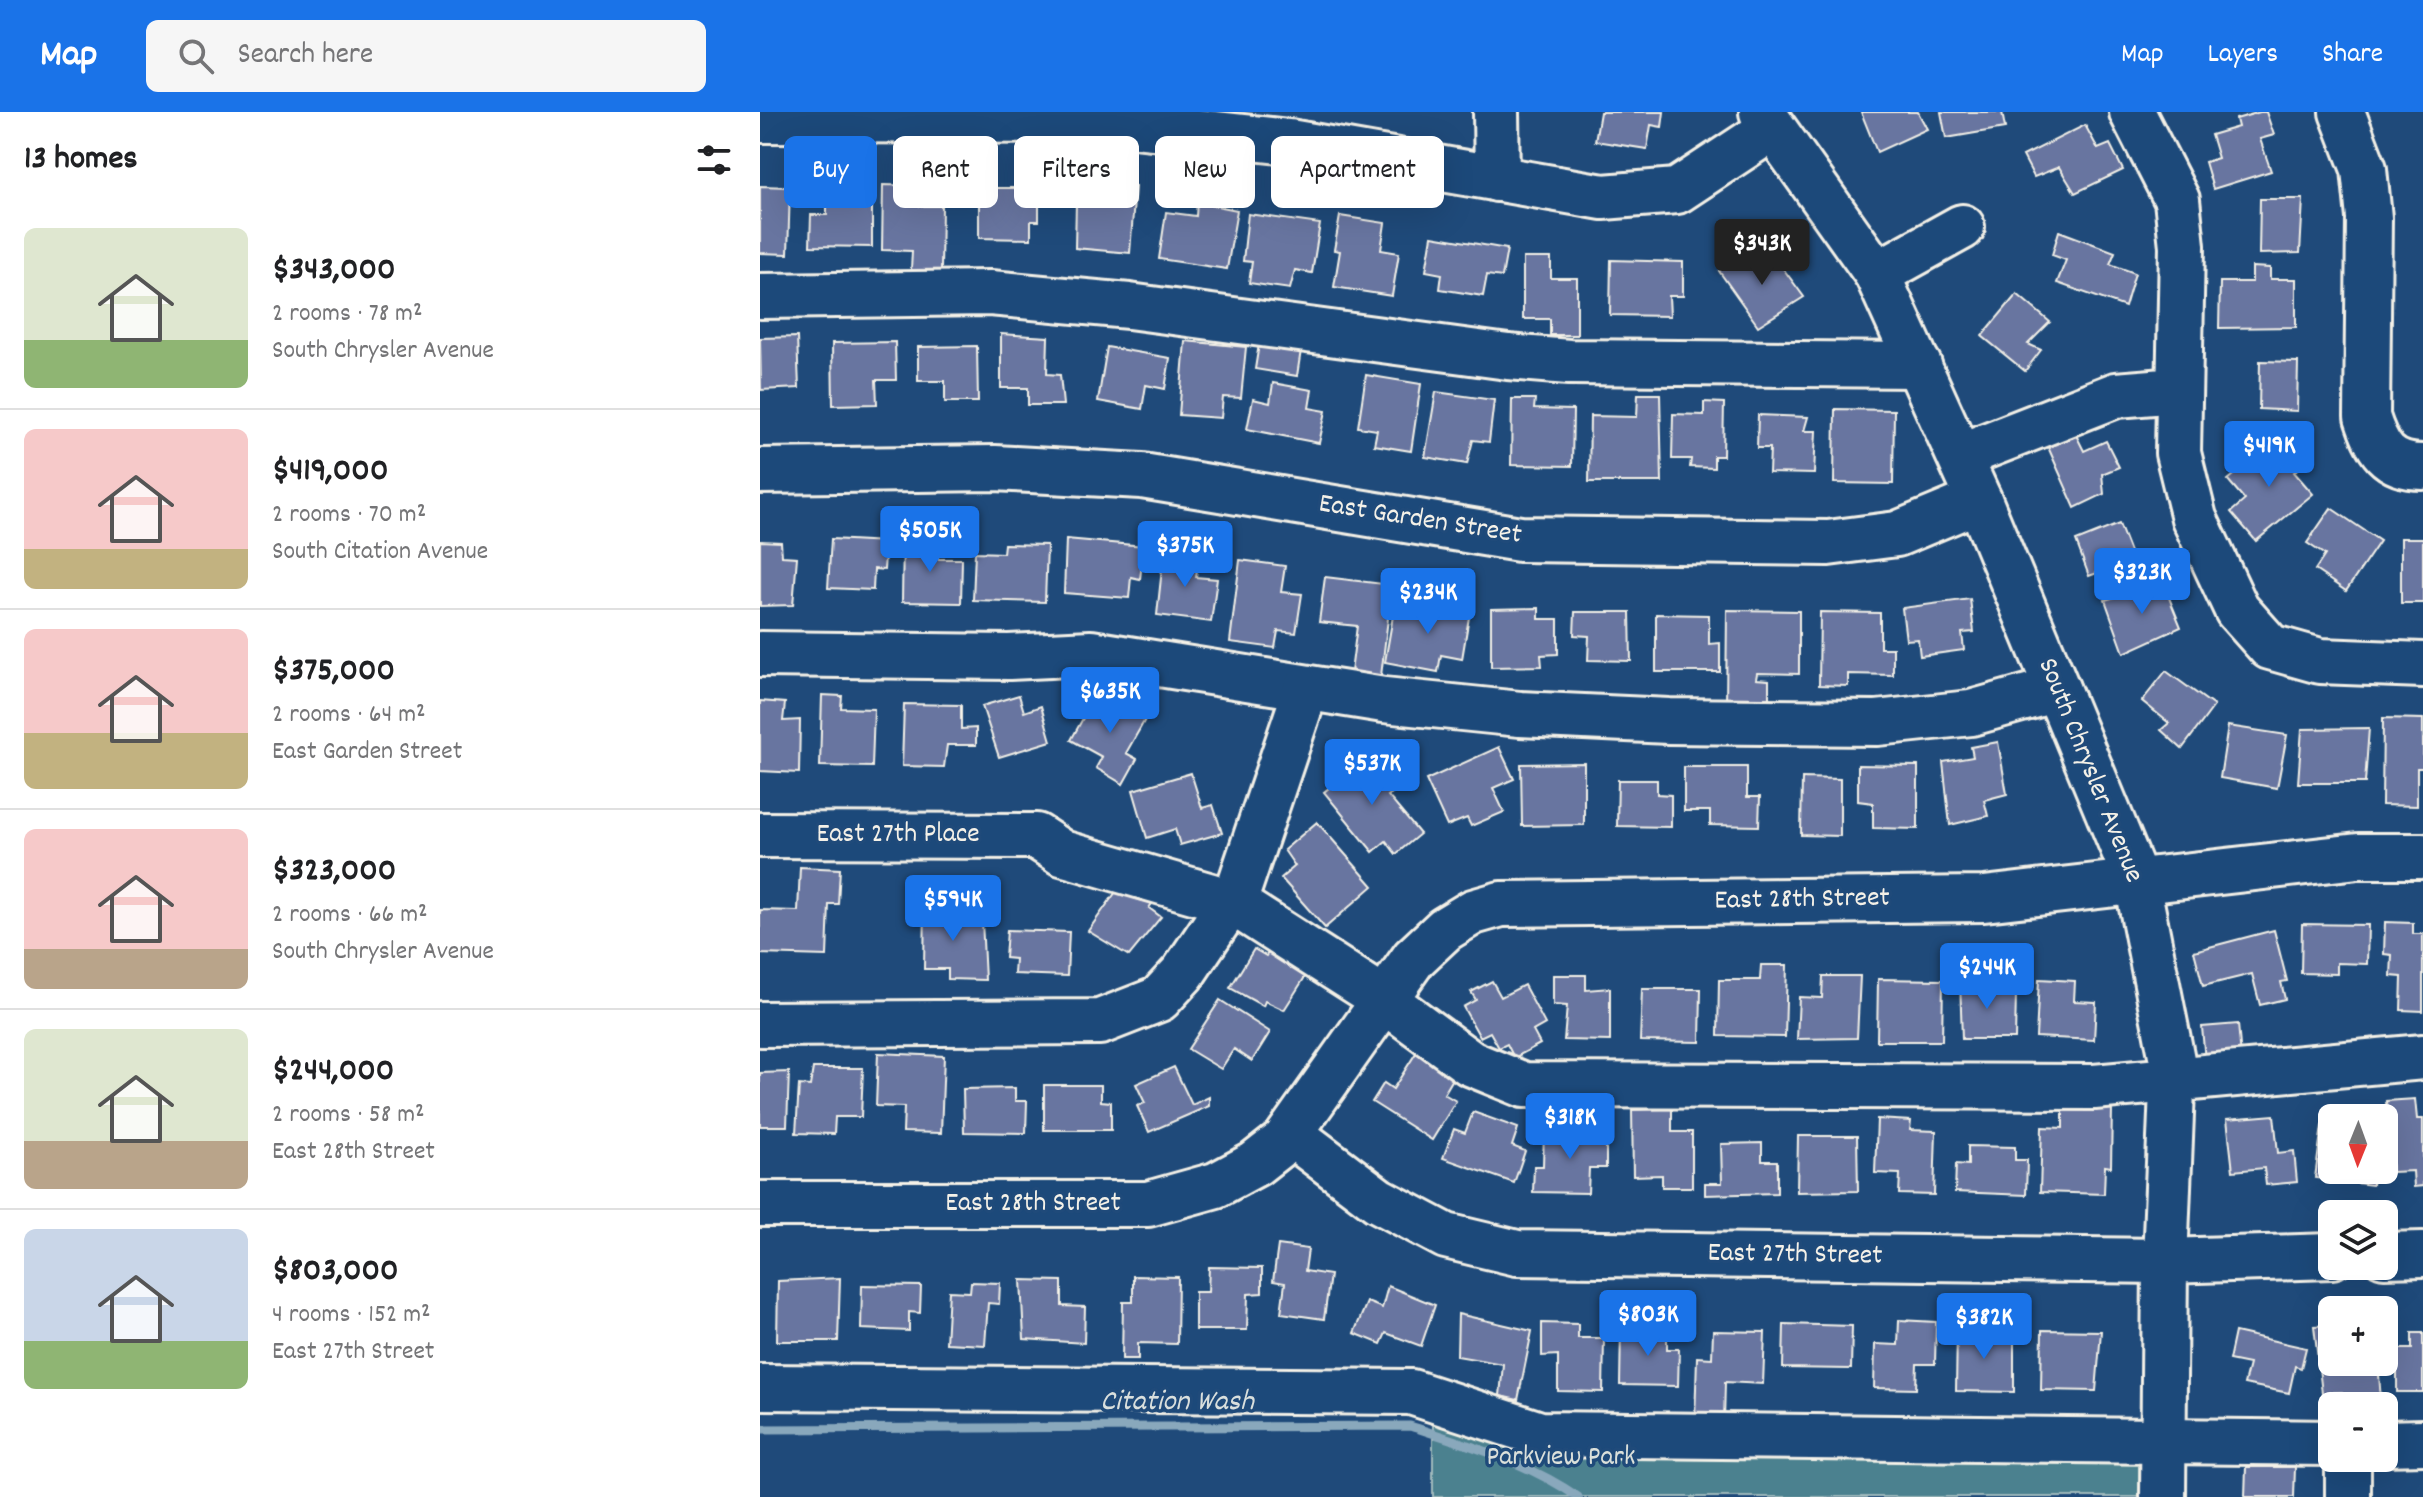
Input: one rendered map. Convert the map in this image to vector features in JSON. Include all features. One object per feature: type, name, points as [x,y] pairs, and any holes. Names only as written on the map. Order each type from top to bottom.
[{"type":"street","points":[[1496,112],[1497,179]]},
{"type":"street","points":[[2132,112],[2177,200],[2182,246],[2178,453],[2194,518],[2237,610],[2270,647],[2320,661],[2423,665]]},
{"type":"street","points":[[2342,112],[2364,169],[2369,218],[2367,417],[2376,444],[2404,462]]},
{"type":"street","points":[[760,120],[880,115],[1085,116],[1288,127],[1497,179],[1603,197],[1677,191],[1766,120]]},
{"type":"street","name":"South Chrysler Avenue","points":[[1766,120],[1877,274],[1979,500],[2137,882],[2173,1065],[2165,1261],[2163,1497]]},
{"type":"street","points":[[1877,274],[1962,227]]},
{"type":"street","points":[[760,296],[990,293],[1129,306],[1508,357],[1569,362],[1919,365]]},
{"type":"street","points":[[1960,456],[2116,395],[2178,390]]},
{"type":"street","name":"East Garden Street","points":[[760,471],[995,468],[1142,476],[1520,539],[1828,543],[1897,534],[1979,500]]},
{"type":"street","points":[[760,654],[1009,657],[1091,653],[1306,689],[1520,714],[1669,721],[1877,723],[1971,713],[2057,689]]},
{"type":"street","points":[[760,1024],[1100,1022],[1159,999],[1183,973],[1238,891],[1306,689]]},
{"type":"street","name":"East 27th Place","points":[[760,835],[1036,836],[1062,853],[1232,902]]},
{"type":"street","name":"East 28th Street","points":[[760,1204],[1148,1204],[1216,1185],[1255,1164],[1290,1136],[1414,958],[1445,929],[1473,912],[1501,904],[1984,899],[2358,856],[2423,856]]},
{"type":"street","points":[[1232,902],[1384,1000],[1470,1063],[1524,1085],[2079,1088],[2423,1057]]},
{"type":"street","name":"East 27th Street","points":[[1290,1136],[1378,1200],[1446,1236],[1517,1253],[2165,1261],[2318,1256]]},
{"type":"street","points":[[2398,1255],[2423,1254]]},
{"type":"street","points":[[760,1387],[1411,1392],[1540,1434],[2318,1443]]},
{"type":"street","points":[[2398,1443],[2423,1442]]},
{"type":"street","points":[[2348,1472],[2348,1497]]},
{"type":"green space","name":"Parkview Park","points":[[1433,1419],[2140,1432],[2139,1497],[1433,1497]]},
{"type":"building","points":[[1600,112],[1664,112],[1662,127],[1651,125],[1647,149],[1595,141]]},
{"type":"building","points":[[1861,112],[1918,112],[1927,129],[1877,152]]},
{"type":"building","points":[[1941,112],[2002,112],[2005,128],[1946,138]]},
{"type":"building","points":[[2266,112],[2274,135],[2260,139],[2271,171],[2213,189],[2205,162],[2218,158],[2211,135],[2238,127],[2236,119]]},
{"type":"building","points":[[2085,125],[2098,149],[2110,144],[2123,170],[2075,193],[2059,167],[2034,177],[2023,156]]},
{"type":"building","points":[[883,185],[893,185],[893,208],[942,208],[941,270],[911,270],[912,251],[882,250]]},
{"type":"building","points":[[760,186],[784,187],[784,208],[789,208],[788,254],[760,253]]},
{"type":"building","points":[[998,188],[1014,188],[1014,208],[1039,208],[1039,221],[1031,221],[1031,239],[979,238],[979,208],[998,208]]},
{"type":"building","points":[[2260,199],[2303,199],[2300,253],[2259,254]]},
{"type":"building","points":[[827,208],[872,208],[872,247],[810,246],[811,215],[827,215]]},
{"type":"building","points":[[1076,208],[1133,208],[1130,253],[1075,248]]},
{"type":"building","points":[[1197,208],[1237,210],[1227,269],[1159,259],[1166,212],[1196,216]]},
{"type":"building","points":[[1248,214],[1320,224],[1312,273],[1295,270],[1290,289],[1249,283],[1252,262],[1243,261]]},
{"type":"building","points":[[1340,216],[1385,223],[1381,250],[1399,253],[1392,296],[1334,287],[1340,251],[1334,250]]},
{"type":"building","points":[[2059,231],[2115,252],[2110,264],[2135,273],[2125,307],[2057,283],[2066,260],[2052,255]]},
{"type":"building","points":[[1432,236],[1507,249],[1502,277],[1487,275],[1483,296],[1440,289],[1442,274],[1426,271]]},
{"type":"building","points":[[1771,252],[1804,297],[1758,326],[1719,271],[1743,255],[1751,266]]},
{"type":"building","points":[[1523,258],[1551,258],[1551,278],[1577,278],[1577,335],[1550,335],[1550,319],[1523,319]]},
{"type":"building","points":[[1611,260],[1683,262],[1683,296],[1669,296],[1670,316],[1610,315]]},
{"type":"building","points":[[2252,267],[2270,268],[2270,279],[2296,279],[2296,327],[2219,328],[2220,282],[2252,282]]},
{"type":"building","points":[[2017,294],[2050,322],[2028,344],[2041,350],[2025,371],[1982,336]]},
{"type":"building","points":[[1001,334],[1048,337],[1047,374],[1060,375],[1063,405],[1028,405],[1028,388],[1001,388]]},
{"type":"building","points":[[797,337],[799,388],[761,390],[760,338]]},
{"type":"building","points":[[1185,341],[1246,347],[1241,398],[1223,397],[1221,418],[1179,415]]},
{"type":"building","points":[[895,342],[896,380],[876,380],[877,404],[833,405],[832,343]]},
{"type":"building","points":[[1259,344],[1301,350],[1297,376],[1255,369]]},
{"type":"building","points":[[977,346],[978,402],[945,402],[945,381],[918,381],[918,347]]},
{"type":"building","points":[[1107,347],[1170,358],[1165,389],[1146,385],[1142,409],[1098,401]]},
{"type":"building","points":[[2260,361],[2298,362],[2297,411],[2259,409]]},
{"type":"building","points":[[1366,375],[1421,384],[1411,451],[1374,445],[1377,430],[1358,427]]},
{"type":"building","points":[[1273,383],[1312,390],[1309,408],[1326,411],[1319,443],[1247,429],[1253,399],[1270,403]]},
{"type":"building","points":[[1436,392],[1494,400],[1489,442],[1473,440],[1467,464],[1425,457]]},
{"type":"building","points":[[1638,394],[1660,394],[1662,482],[1589,482],[1590,416],[1637,417]]},
{"type":"building","points":[[1512,399],[1535,399],[1534,409],[1573,410],[1572,466],[1511,465]]},
{"type":"building","points":[[1704,402],[1724,403],[1723,456],[1714,456],[1714,468],[1690,467],[1691,459],[1672,459],[1673,414],[1704,415]]},
{"type":"building","points":[[1835,409],[1894,410],[1893,484],[1834,483]]},
{"type":"building","points":[[1758,415],[1808,417],[1804,431],[1816,431],[1814,474],[1769,473],[1770,448],[1757,448]]},
{"type":"building","points":[[2072,427],[2084,451],[2106,441],[2119,467],[2102,474],[2104,494],[2075,508],[2044,438]]},
{"type":"building","points":[[2281,436],[2304,463],[2294,472],[2313,494],[2256,541],[2231,512],[2245,500],[2228,480]]},
{"type":"building","points":[[2331,508],[2380,541],[2346,591],[2315,570],[2325,555],[2307,543]]},
{"type":"building","points":[[2119,524],[2133,560],[2089,576],[2076,541]]},
{"type":"building","points":[[2401,538],[2423,538],[2423,603],[2401,603]]},
{"type":"building","points":[[831,539],[886,542],[884,570],[874,569],[873,590],[828,588]]},
{"type":"building","points":[[903,539],[938,540],[938,559],[962,559],[961,603],[902,602]]},
{"type":"building","points":[[1066,539],[1144,546],[1140,579],[1131,577],[1129,598],[1064,593]]},
{"type":"building","points":[[760,541],[781,542],[782,556],[797,557],[793,605],[760,606]]},
{"type":"building","points":[[1004,544],[1047,545],[1045,602],[973,600],[975,552],[1003,553]]},
{"type":"building","points":[[1164,550],[1199,555],[1196,577],[1217,579],[1211,622],[1157,615]]},
{"type":"building","points":[[1240,560],[1285,566],[1281,592],[1302,594],[1296,633],[1278,631],[1275,648],[1230,642]]},
{"type":"building","points":[[1325,577],[1392,585],[1380,684],[1350,680],[1357,626],[1319,622]]},
{"type":"building","points":[[2163,583],[2181,627],[2124,653],[2105,600]]},
{"type":"building","points":[[1439,599],[1471,605],[1462,659],[1441,655],[1438,672],[1385,662],[1394,610],[1436,618]]},
{"type":"building","points":[[1970,599],[1974,632],[1962,633],[1964,650],[1920,656],[1918,639],[1906,640],[1902,608]]},
{"type":"building","points":[[1539,608],[1539,619],[1558,619],[1558,654],[1541,655],[1542,666],[1491,667],[1491,609]]},
{"type":"building","points":[[1727,610],[1799,611],[1799,674],[1757,673],[1756,679],[1769,680],[1769,708],[1726,708]]},
{"type":"building","points":[[1575,612],[1630,612],[1631,661],[1588,660],[1589,636],[1574,635]]},
{"type":"building","points":[[1820,612],[1880,613],[1880,648],[1893,648],[1893,675],[1848,674],[1848,686],[1819,685]]},
{"type":"building","points":[[1656,614],[1709,615],[1709,644],[1720,643],[1720,672],[1656,672]]},
{"type":"building","points":[[2166,671],[2214,706],[2182,749],[2161,730],[2169,723],[2142,701]]},
{"type":"building","points":[[1098,691],[1146,718],[1126,753],[1137,759],[1123,784],[1096,768],[1102,757],[1071,740]]},
{"type":"building","points":[[822,695],[842,696],[841,708],[874,709],[872,767],[820,766]]},
{"type":"building","points":[[1019,695],[1024,712],[1041,706],[1051,741],[999,757],[982,706]]},
{"type":"building","points":[[760,701],[785,703],[783,721],[800,720],[799,773],[760,771]]},
{"type":"building","points":[[904,704],[961,705],[961,729],[976,728],[976,745],[947,745],[944,767],[902,766]]},
{"type":"building","points":[[2383,718],[2423,719],[2423,768],[2417,768],[2417,806],[2382,805]]},
{"type":"building","points":[[2228,726],[2287,735],[2277,788],[2220,778]]},
{"type":"building","points":[[2369,728],[2365,783],[2298,783],[2302,729]]},
{"type":"building","points":[[1998,742],[2007,794],[1984,800],[1988,816],[1950,825],[1943,762],[1973,757],[1971,747]]},
{"type":"building","points":[[1499,747],[1514,779],[1493,788],[1504,812],[1471,826],[1467,818],[1447,826],[1426,780]]},
{"type":"building","points":[[1366,758],[1372,770],[1379,764],[1399,788],[1388,796],[1420,834],[1396,854],[1386,841],[1373,852],[1324,792]]},
{"type":"building","points":[[1584,763],[1584,825],[1522,826],[1521,764]]},
{"type":"building","points":[[1858,765],[1918,766],[1918,829],[1873,828],[1873,803],[1858,801]]},
{"type":"building","points":[[1684,767],[1747,767],[1747,797],[1760,797],[1759,826],[1710,825],[1710,811],[1684,811]]},
{"type":"building","points":[[1191,773],[1202,808],[1213,805],[1222,833],[1180,845],[1175,829],[1147,838],[1133,790]]},
{"type":"building","points":[[1802,778],[1840,779],[1840,836],[1801,835]]},
{"type":"building","points":[[1618,780],[1657,780],[1657,794],[1671,795],[1671,827],[1617,826]]},
{"type":"building","points":[[1317,822],[1373,886],[1325,928],[1281,878],[1295,866],[1284,850]]},
{"type":"building","points":[[800,867],[840,869],[838,904],[829,904],[827,956],[760,954],[760,910],[798,911]]},
{"type":"building","points":[[1123,882],[1153,902],[1149,908],[1161,917],[1129,956],[1088,931]]},
{"type":"building","points":[[925,900],[959,904],[957,923],[982,920],[985,980],[948,979],[948,969],[924,969]]},
{"type":"building","points":[[2385,922],[2413,923],[2413,934],[2423,934],[2423,1011],[2401,1010],[2402,977],[2391,976],[2392,955],[2384,954]]},
{"type":"building","points":[[2302,924],[2368,925],[2367,964],[2337,963],[2337,974],[2301,973]]},
{"type":"building","points":[[1007,930],[1069,932],[1067,976],[1014,974],[1015,959],[1005,958]]},
{"type":"building","points":[[2274,930],[2287,981],[2281,982],[2285,999],[2260,1005],[2252,974],[2203,986],[2194,951]]},
{"type":"building","points":[[1276,940],[1312,966],[1284,1010],[1265,1001],[1263,1006],[1230,988],[1254,949],[1266,956]]},
{"type":"building","points":[[1761,965],[1787,965],[1785,1037],[1718,1036],[1719,980],[1760,980]]},
{"type":"building","points":[[1553,975],[1586,975],[1586,990],[1610,988],[1610,1041],[1564,1040],[1567,1006],[1553,1005]]},
{"type":"building","points":[[1823,976],[1860,976],[1857,1038],[1797,1039],[1799,997],[1822,998]]},
{"type":"building","points":[[1878,979],[1943,980],[1942,1041],[1877,1041]]},
{"type":"building","points":[[1995,979],[1995,993],[2016,993],[2015,1039],[1962,1039],[1960,980]]},
{"type":"building","points":[[2039,979],[2075,981],[2074,1001],[2096,1002],[2094,1040],[2036,1037]]},
{"type":"building","points":[[1492,981],[1501,997],[1524,985],[1545,1024],[1533,1031],[1540,1044],[1514,1058],[1507,1044],[1499,1048],[1490,1032],[1480,1037],[1463,1007],[1476,1000],[1471,992]]},
{"type":"building","points":[[1642,989],[1701,989],[1700,1042],[1640,1041]]},
{"type":"building","points":[[1220,1000],[1270,1032],[1252,1061],[1234,1049],[1221,1069],[1188,1049]]},
{"type":"building","points":[[2238,1024],[2241,1057],[2205,1061],[2202,1027]]},
{"type":"building","points":[[878,1053],[944,1056],[941,1133],[903,1132],[904,1107],[876,1106]]},
{"type":"building","points":[[1416,1053],[1454,1077],[1444,1094],[1456,1101],[1432,1140],[1372,1102],[1384,1083],[1393,1089]]},
{"type":"building","points":[[1174,1067],[1192,1105],[1209,1097],[1209,1106],[1149,1132],[1137,1106],[1145,1103],[1136,1084]]},
{"type":"building","points":[[813,1068],[863,1068],[861,1117],[835,1117],[834,1134],[796,1133],[799,1085],[810,1086]]},
{"type":"building","points":[[789,1072],[787,1126],[760,1126],[760,1073]]},
{"type":"building","points":[[1044,1085],[1101,1085],[1101,1101],[1111,1102],[1111,1130],[1044,1130]]},
{"type":"building","points":[[1015,1088],[1015,1101],[1027,1101],[1026,1133],[964,1132],[963,1089]]},
{"type":"building","points":[[2415,1099],[2417,1119],[2423,1119],[2423,1186],[2414,1187],[2413,1171],[2398,1172],[2398,1104],[2386,1104],[2386,1101]]},
{"type":"building","points":[[2063,1106],[2112,1107],[2111,1167],[2105,1166],[2104,1194],[2040,1192],[2042,1127],[2063,1128]]},
{"type":"building","points":[[1672,1109],[1672,1132],[1692,1132],[1692,1187],[1662,1187],[1662,1175],[1633,1176],[1632,1110]]},
{"type":"building","points":[[1473,1112],[1518,1128],[1512,1146],[1525,1151],[1514,1183],[1443,1158],[1454,1129],[1465,1133]]},
{"type":"building","points":[[2274,1115],[2278,1153],[2294,1151],[2297,1182],[2266,1185],[2264,1168],[2233,1171],[2227,1119]]},
{"type":"building","points":[[1877,1119],[1911,1121],[1910,1130],[1936,1131],[1934,1195],[1899,1194],[1900,1174],[1875,1173]]},
{"type":"building","points":[[1544,1130],[1606,1131],[1606,1168],[1589,1168],[1588,1193],[1533,1192],[1534,1166],[1543,1166]]},
{"type":"building","points":[[1798,1136],[1857,1136],[1858,1191],[1797,1192]]},
{"type":"building","points":[[1762,1143],[1762,1161],[1777,1161],[1777,1193],[1705,1195],[1705,1183],[1722,1183],[1721,1144]]},
{"type":"building","points":[[1968,1146],[2015,1147],[2015,1160],[2027,1160],[2026,1195],[1955,1192],[1956,1164],[1968,1165]]},
{"type":"building","points":[[1278,1245],[1308,1249],[1305,1271],[1330,1275],[1324,1319],[1281,1313],[1285,1283],[1273,1281]]},
{"type":"building","points":[[1209,1267],[1262,1268],[1262,1293],[1248,1294],[1247,1330],[1195,1330],[1195,1292],[1208,1292]]},
{"type":"building","points":[[1133,1276],[1178,1277],[1177,1344],[1138,1343],[1138,1359],[1122,1359],[1123,1302],[1133,1302]]},
{"type":"building","points":[[840,1278],[838,1341],[777,1341],[778,1281]]},
{"type":"building","points":[[1021,1280],[1062,1281],[1062,1306],[1085,1307],[1084,1343],[1024,1339]]},
{"type":"building","points":[[971,1282],[1000,1283],[999,1304],[988,1303],[985,1345],[946,1343],[949,1291],[970,1292]]},
{"type":"building","points":[[862,1285],[921,1286],[920,1313],[909,1312],[909,1331],[861,1329]]},
{"type":"building","points":[[1388,1286],[1435,1305],[1421,1346],[1386,1333],[1381,1344],[1354,1333],[1367,1302],[1382,1308]]},
{"type":"building","points":[[1458,1314],[1532,1331],[1518,1400],[1500,1396],[1503,1364],[1457,1356]]},
{"type":"building","points":[[1899,1320],[1936,1322],[1935,1364],[1917,1364],[1916,1389],[1874,1388],[1875,1344],[1898,1345]]},
{"type":"building","points":[[1542,1323],[1578,1324],[1578,1338],[1604,1338],[1603,1392],[1558,1391],[1558,1355],[1542,1356]]},
{"type":"building","points":[[1784,1324],[1852,1326],[1851,1369],[1783,1368]]},
{"type":"building","points":[[1621,1326],[1667,1327],[1667,1349],[1679,1349],[1678,1386],[1620,1385]]},
{"type":"building","points":[[2314,1326],[2318,1326],[2318,1360]]},
{"type":"building","points":[[1957,1328],[1997,1328],[1998,1341],[2014,1341],[2014,1392],[1956,1391]]},
{"type":"building","points":[[2042,1330],[2101,1331],[2096,1391],[2041,1390]]},
{"type":"building","points":[[1713,1331],[1765,1332],[1763,1384],[1725,1382],[1724,1421],[1695,1420],[1697,1357],[1712,1358]]},
{"type":"building","points":[[2235,1332],[2306,1348],[2301,1368],[2295,1366],[2289,1393],[2244,1384],[2249,1364],[2229,1360]]},
{"type":"building","points":[[2412,1333],[2423,1333],[2423,1392],[2397,1392],[2398,1349],[2412,1349]]},
{"type":"building","points":[[2320,1376],[2379,1376],[2380,1392],[2322,1392]]},
{"type":"building","points":[[2246,1467],[2295,1467],[2294,1497],[2245,1497]]},
{"type":"waterway","name":"Citation Wash","points":[[760,1429],[1410,1426],[1518,1464],[1578,1497]]}]
